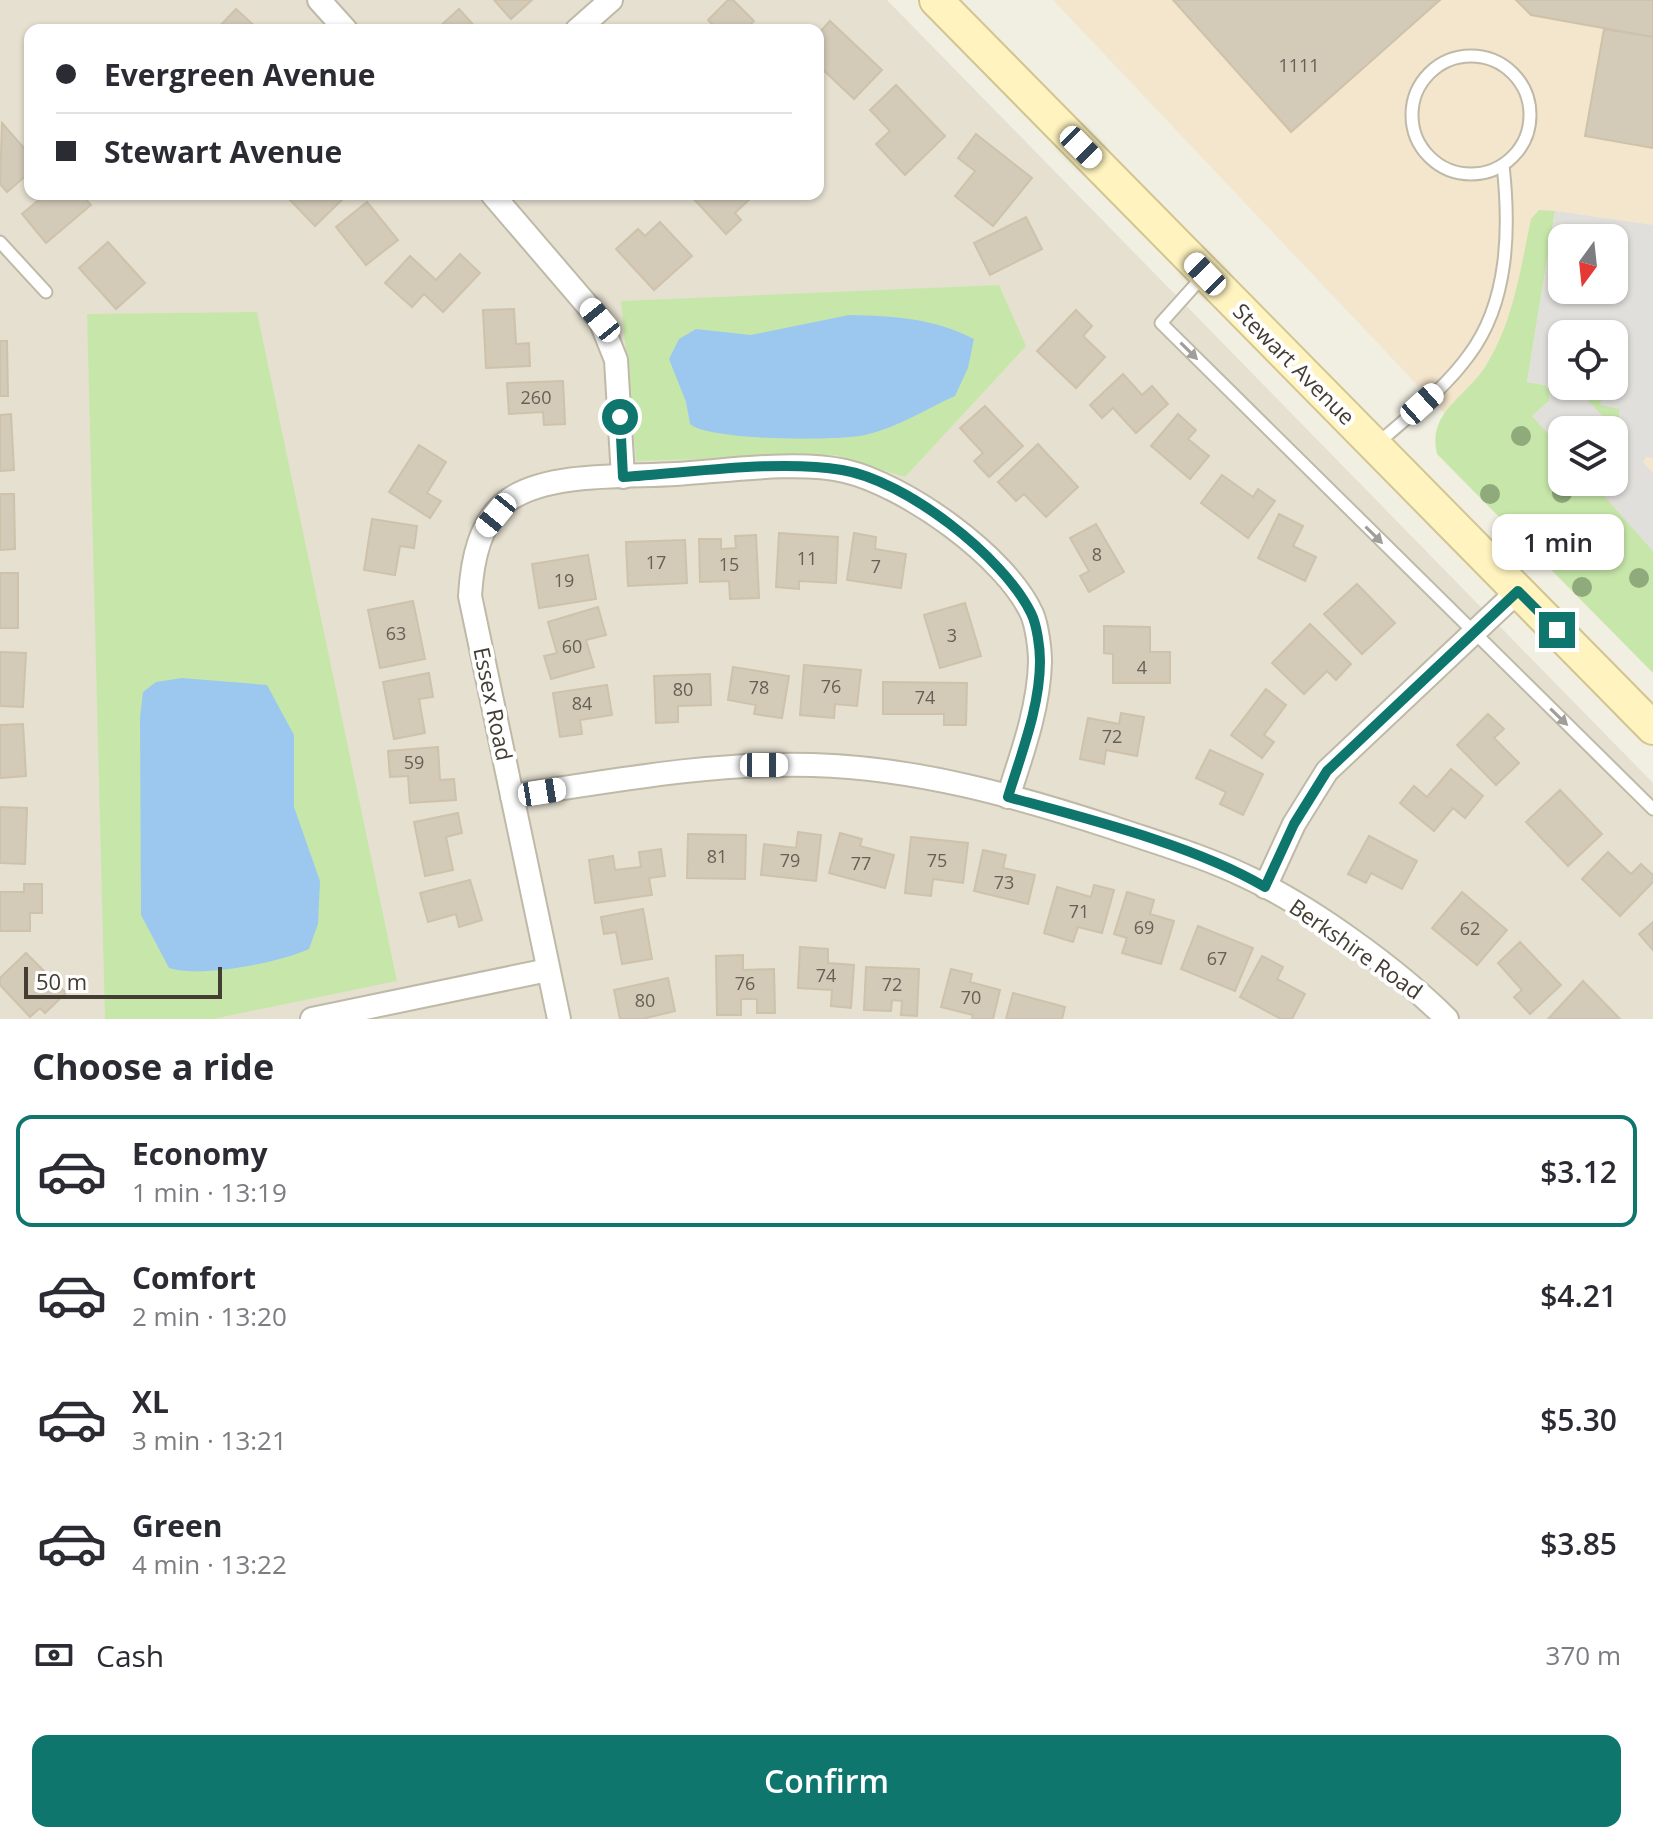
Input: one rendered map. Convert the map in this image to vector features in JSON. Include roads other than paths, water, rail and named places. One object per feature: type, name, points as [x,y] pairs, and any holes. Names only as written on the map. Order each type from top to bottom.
[{"type":"main road","name":"Stewart Avenue","points":[[936,0],[1653,728]]},
{"type":"street","points":[[319,0],[341,24]]},
{"type":"street","points":[[584,24],[611,0]]},
{"type":"street","points":[[497,200],[600,320],[616,360],[623,477],[777,468],[842,470],[886,484],[931,508],[1011,583],[1032,615],[1040,661],[1029,727],[1008,797]]},
{"type":"street","name":"Essex Road","points":[[559,1019],[470,596],[473,559],[484,530],[509,499],[549,482],[623,477]]},
{"type":"street","points":[[1265,887],[1294,824],[1327,771],[1518,591]]},
{"type":"street","name":"Berkshire Road","points":[[512,796],[715,766],[813,765],[949,781],[1175,848],[1246,876],[1326,924],[1427,998],[1447,1019]]},
{"type":"street","points":[[312,1019],[548,970]]},
{"type":"lane","points":[[1469,56],[1488,59],[1505,67],[1519,81],[1528,98],[1530,117],[1527,136],[1517,152],[1503,165],[1485,173],[1465,174],[1446,169],[1424,150],[1412,123],[1413,103],[1420,85],[1433,70],[1450,60],[1469,56]]},
{"type":"lane","points":[[1375,446],[1445,383],[1470,354],[1482,332],[1495,301],[1506,251],[1509,214],[1503,165]]},
{"type":"lane","points":[[0,242],[46,292]]},
{"type":"lane","points":[[1205,274],[1161,323],[1653,809]]},
{"type":"water","points":[[849,315],[913,320],[944,327],[974,339],[968,368],[955,396],[888,428],[850,437],[747,437],[702,430],[690,424],[686,402],[669,359],[679,339],[696,329],[751,335]]},
{"type":"water","points":[[182,678],[267,685],[294,735],[294,807],[320,881],[318,924],[309,949],[239,968],[183,971],[169,968],[141,915],[140,717],[143,692],[156,682]]}]
